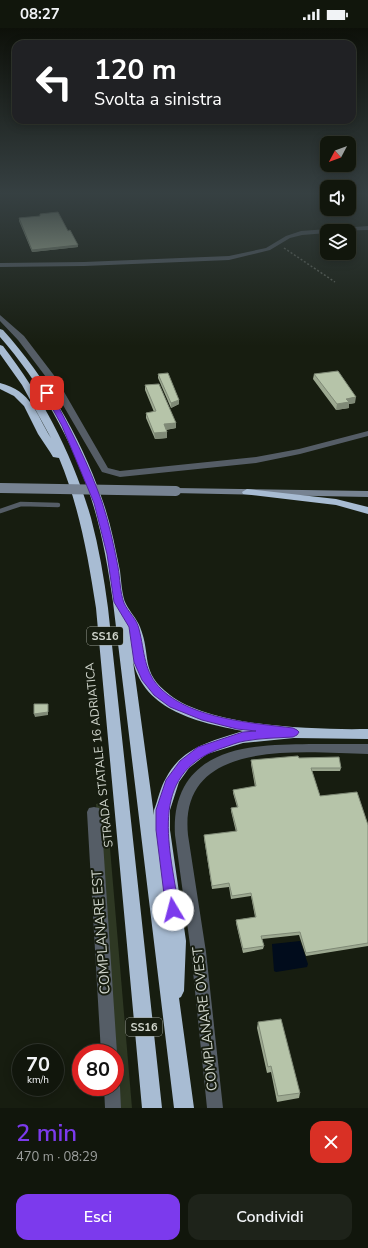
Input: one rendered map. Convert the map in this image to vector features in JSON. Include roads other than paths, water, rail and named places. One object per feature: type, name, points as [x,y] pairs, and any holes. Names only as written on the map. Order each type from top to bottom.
[{"type":"highway","name":"SS16","points":[[0,332],[26,363],[47,393],[65,426],[98,503],[111,554],[119,602],[184,1108]]},
{"type":"highway","name":"STRADA STATALE 16 ADRIATICA","points":[[0,348],[28,386],[49,423],[71,475],[90,537],[102,608],[152,1108]]},
{"type":"highway","points":[[0,386],[20,395],[28,404],[44,436],[71,475]]},
{"type":"highway","points":[[247,492],[336,502],[368,511]]},
{"type":"highway","points":[[119,602],[134,627],[140,662],[146,677],[158,692],[174,705],[202,716],[237,724],[293,732],[368,734]]},
{"type":"highway","points":[[174,1025],[177,941],[162,830],[162,810],[172,780],[184,764],[202,750],[243,737],[293,732]]},
{"type":"main road","points":[[0,488],[368,494]]},
{"type":"street","points":[[0,265],[84,264],[229,258],[258,252],[275,244]]},
{"type":"street","points":[[0,317],[21,338],[53,380],[106,470],[120,474],[256,460],[300,451],[368,433]]},
{"type":"street","name":"COMPLANARE OVEST","points":[[215,1108],[196,932],[182,830],[182,811],[187,795],[198,776],[210,766],[225,758],[240,754],[275,750],[368,750]]},
{"type":"street","name":"COMPLANARE EST","points":[[94,812],[109,1044]]},
{"type":"street","points":[[112,1096],[113,1108]]},
{"type":"lane","points":[[0,511],[21,504],[58,505]]},
{"type":"water","points":[[300,941],[308,964],[307,967],[276,972],[274,971],[272,944]]}]
